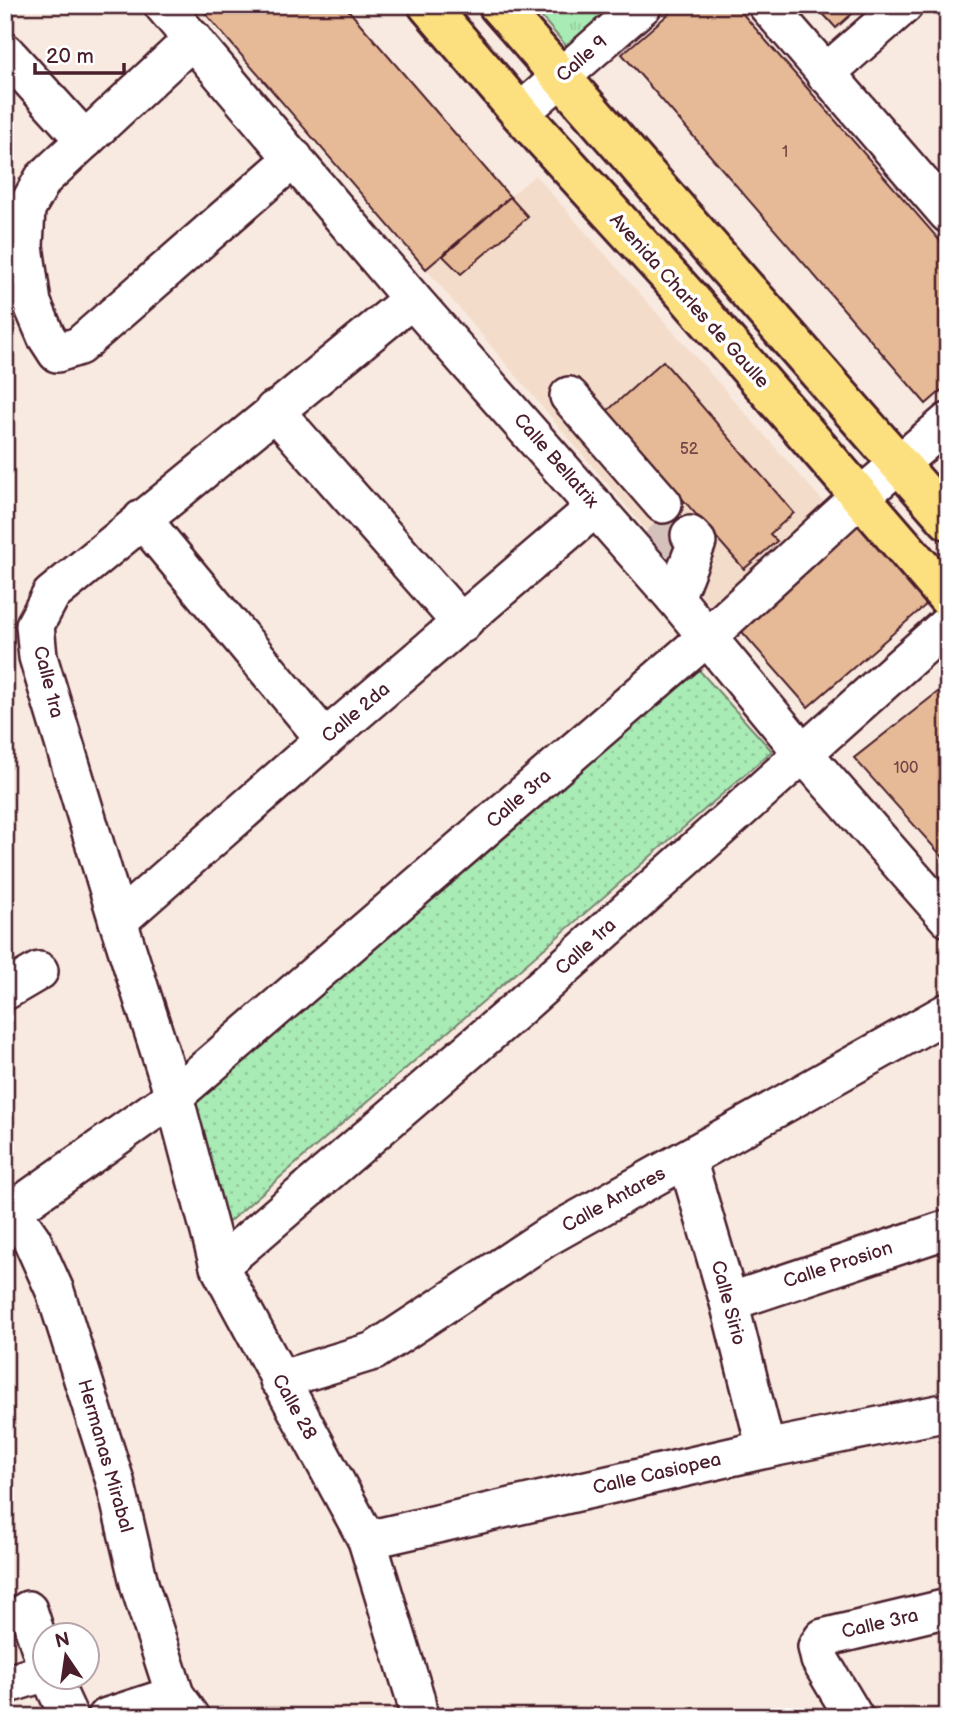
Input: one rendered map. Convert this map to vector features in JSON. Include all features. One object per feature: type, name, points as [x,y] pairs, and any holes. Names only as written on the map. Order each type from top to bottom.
[{"type":"main road","name":"Avenida Charles de Gaulle","points":[[428,5],[520,113],[687,296],[948,598]]},
{"type":"main road","points":[[498,5],[948,520]]},
{"type":"street","name":"Calle Bellatrix","points":[[163,5],[411,299],[601,513],[668,550],[708,636],[803,753],[948,918]]},
{"type":"street","name":"Calle 9","points":[[520,113],[643,5]]},
{"type":"street","points":[[767,5],[825,74],[944,201]]},
{"type":"street","points":[[825,74],[904,5]]},
{"type":"street","points":[[193,39],[43,179],[26,209],[24,246],[32,303],[46,336],[57,353],[79,346],[294,158]]},
{"type":"street","points":[[5,52],[85,140]]},
{"type":"street","name":"Calle 1ra","points":[[174,1096],[38,657],[35,625],[51,596],[411,299]]},
{"type":"street","points":[[569,396],[668,550]]},
{"type":"street","points":[[274,410],[462,624]]},
{"type":"street","name":"Calle 3ra","points":[[9,1206],[174,1096],[708,636],[860,497],[948,422]]},
{"type":"street","points":[[601,513],[635,511],[668,550]]},
{"type":"street","name":"Calle 2da","points":[[118,921],[325,739],[462,624],[601,513]]},
{"type":"street","points":[[142,519],[325,739]]},
{"type":"street","name":"Calle 1ra","points":[[219,1266],[524,1003],[948,624]]},
{"type":"street","points":[[5,991],[39,971]]},
{"type":"street","name":"Calle Antares","points":[[279,1380],[374,1351],[545,1238],[948,1013]]},
{"type":"street","name":"Calle 28","points":[[174,1096],[219,1266],[367,1540],[419,1717]]},
{"type":"street","name":"Calle Sirio","points":[[687,1159],[729,1302],[766,1449]]},
{"type":"street","name":"Hermanas Mirabal","points":[[9,1206],[32,1240],[55,1291],[115,1481],[140,1587],[183,1706]]},
{"type":"street","name":"Calle Prosion","points":[[729,1302],[948,1229]]},
{"type":"street","name":"Calle Casiopea","points":[[367,1540],[766,1449],[948,1412]]},
{"type":"street","name":"Calle 3ra","points":[[855,1717],[820,1660],[817,1647],[823,1638],[948,1608]]},
{"type":"street","points":[[28,1609],[32,1621]]},
{"type":"street","points":[[5,1685],[32,1676]]},
{"type":"street","points":[[56,1690],[69,1717]]},
{"type":"street","points":[[107,1717],[183,1706]]},
{"type":"shaded area","points":[[535,175],[828,507],[713,609],[426,269]]},
{"type":"green space","points":[[531,5],[619,5],[568,48]]},
{"type":"green space","points":[[699,670],[772,751],[224,1226],[191,1101]]},
{"type":"building","points":[[198,5],[344,5],[510,197],[426,269]]},
{"type":"building","points":[[679,5],[735,5],[948,250],[948,385],[926,404],[622,54]]},
{"type":"building","points":[[815,5],[862,5],[836,28]]},
{"type":"building","points":[[510,197],[528,217],[461,274],[443,256]]},
{"type":"building","points":[[663,361],[794,513],[770,534],[777,541],[744,569],[606,412]]},
{"type":"building","points":[[853,518],[927,604],[808,707],[737,626]]},
{"type":"building","points":[[948,684],[948,779],[941,785],[948,793],[948,863],[854,758]]},
{"type":"tunnel","points":[[650,528],[670,549],[668,556]]}]
